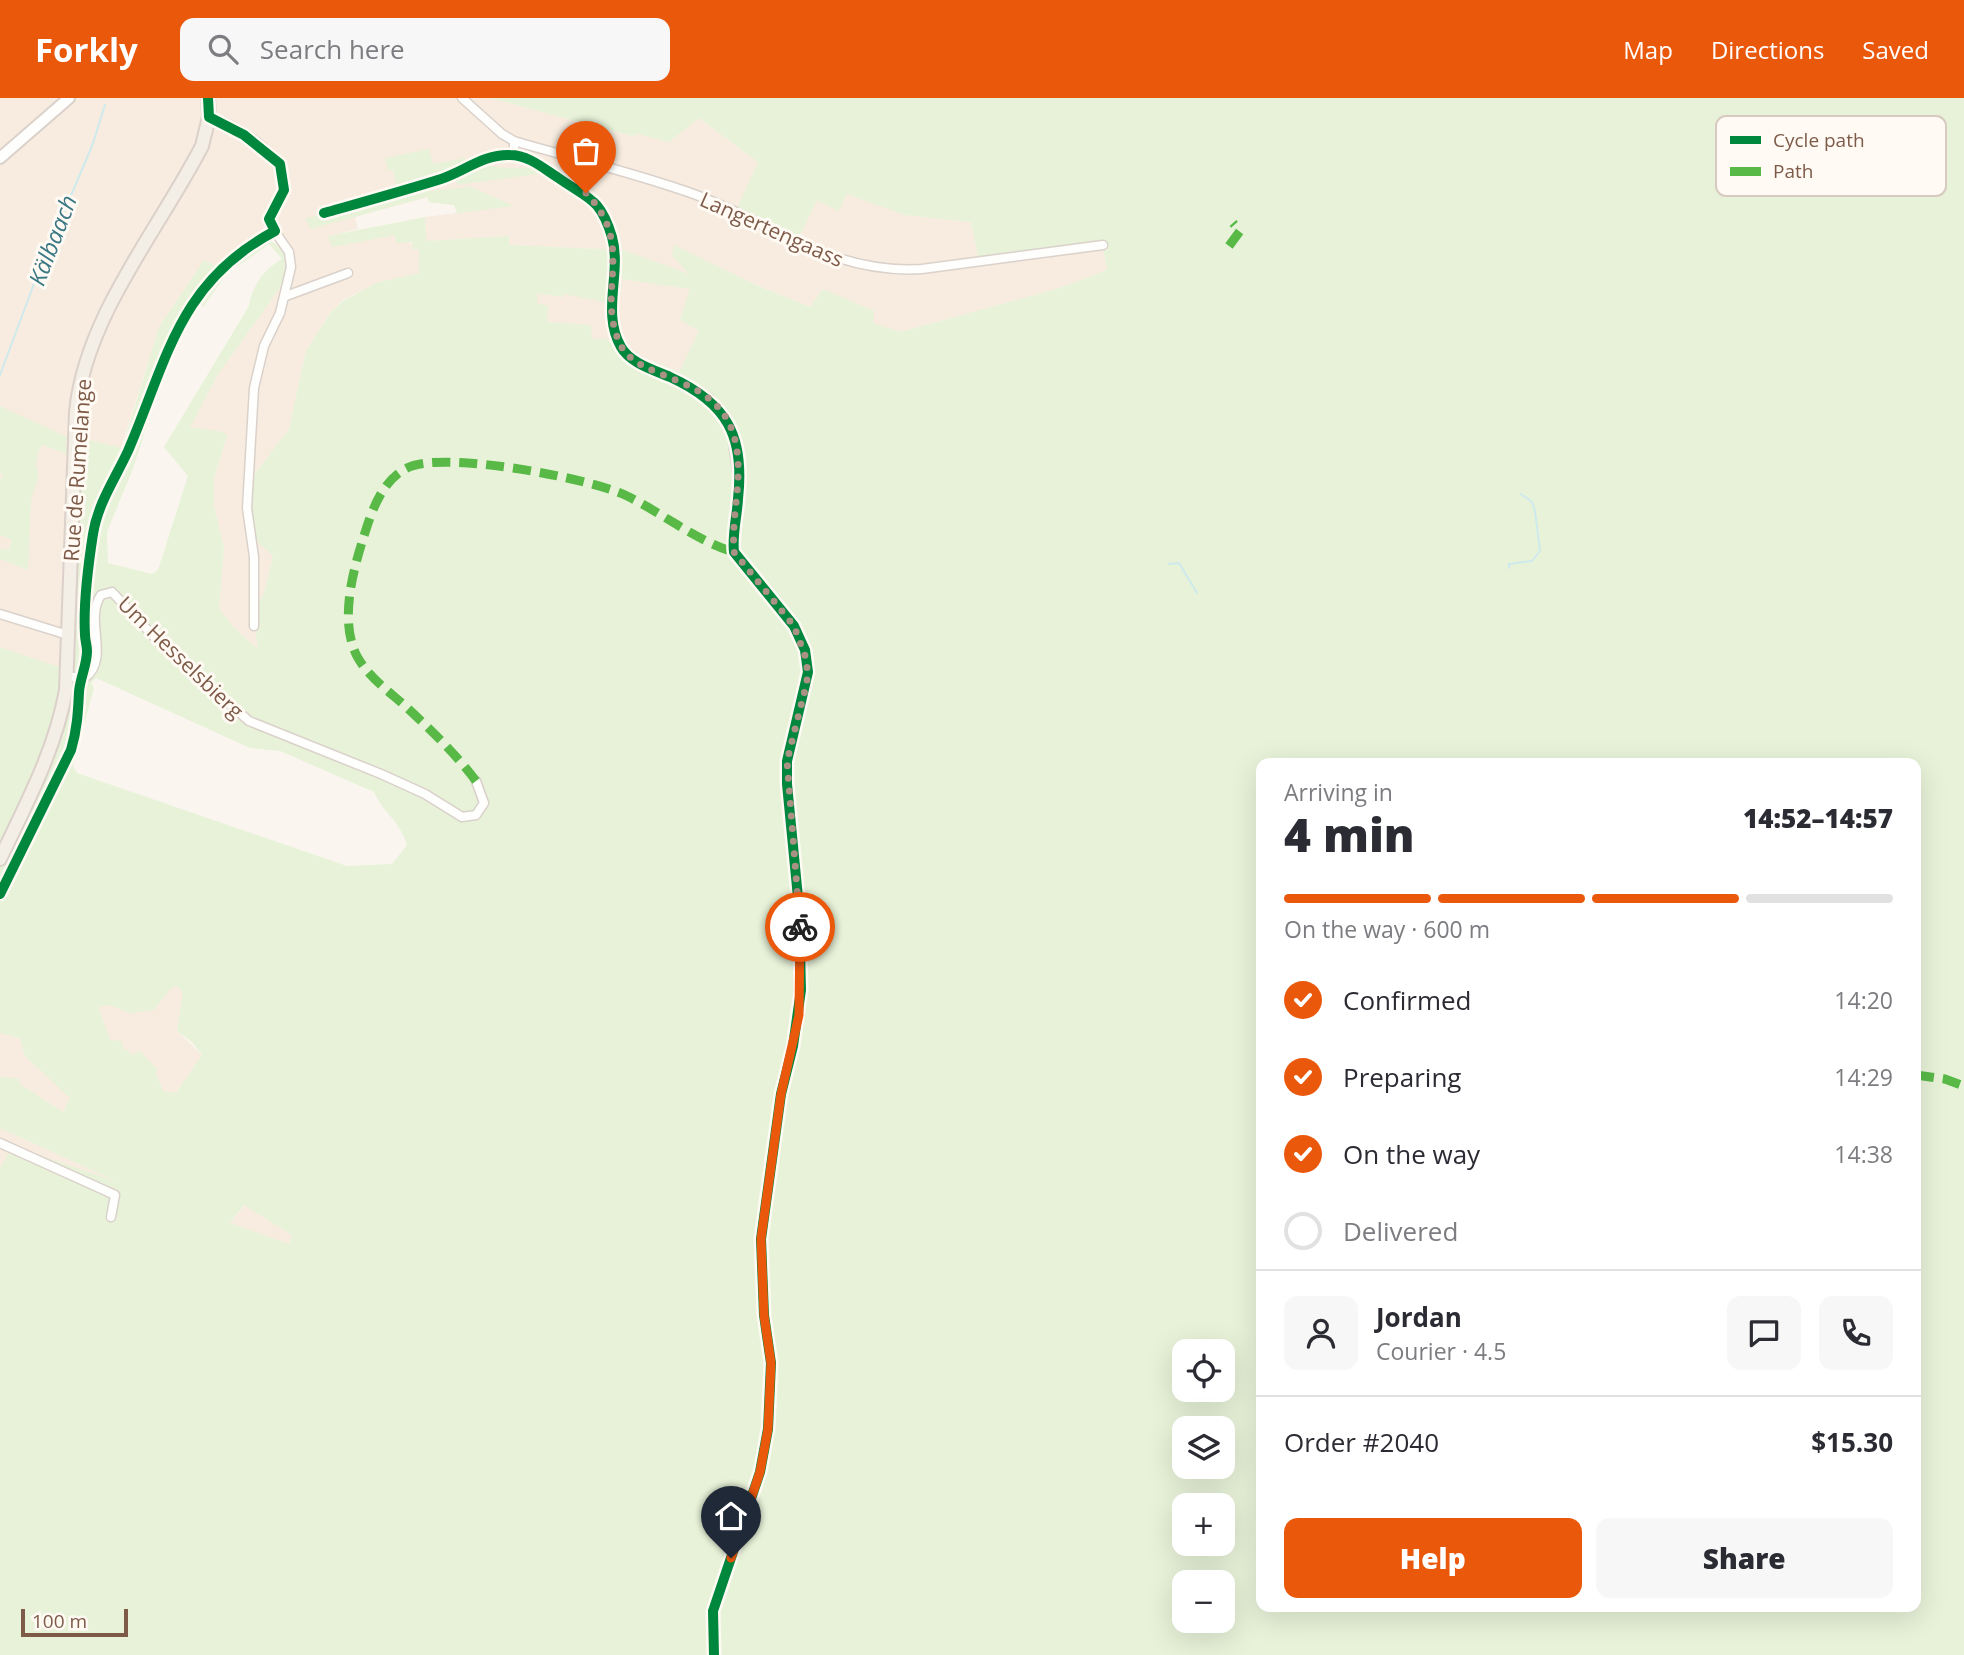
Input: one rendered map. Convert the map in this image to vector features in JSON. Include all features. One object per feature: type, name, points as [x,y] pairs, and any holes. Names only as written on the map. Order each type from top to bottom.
[{"type":"main road","name":"Rue de Rumelange","points":[[0,859],[49,756],[58,729],[67,677],[76,412],[82,374],[103,320],[202,146],[209,117],[208,98]]},
{"type":"street","points":[[0,158],[69,98]]},
{"type":"street","name":"Langertengaass","points":[[462,98],[502,134],[514,141],[689,192],[821,253],[861,266],[894,270],[922,268],[1103,245]]},
{"type":"street","points":[[209,117],[244,135],[280,164],[284,190],[269,223],[289,252],[291,267],[286,296],[264,345],[254,388],[247,508],[254,557],[254,626]]},
{"type":"street","points":[[514,141],[514,154],[542,165],[557,178],[586,193],[601,210],[614,249],[611,310],[622,348],[642,364],[709,398],[727,420],[735,441],[739,483],[734,552],[794,626],[807,661],[807,682],[787,761],[799,908],[801,990],[795,1036],[781,1094],[761,1239],[764,1315],[771,1363],[768,1429],[760,1472],[715,1603],[714,1655]]},
{"type":"street","points":[[286,296],[348,273]]},
{"type":"street","name":"Um Hesselsbierg","points":[[67,677],[86,677],[92,671],[96,655],[94,610],[101,595],[112,592],[159,642],[233,708],[269,732],[358,764],[425,794],[462,817],[477,815],[484,803],[476,781]]},
{"type":"street","points":[[0,614],[68,635]]},
{"type":"street","points":[[0,1143],[115,1195],[111,1217]]},
{"type":"shaded area","points":[[0,98],[490,98],[632,136],[638,134],[669,142],[699,118],[758,162],[799,237],[817,199],[847,193],[905,215],[971,222],[979,260],[1103,245],[1107,270],[1060,288],[901,332],[872,323],[823,289],[810,307],[723,271],[708,287],[623,250],[509,245],[508,236],[426,241],[425,217],[457,213],[454,205],[429,202],[428,197],[355,217],[358,229],[329,236],[395,234],[419,248],[419,273],[376,283],[343,300],[331,312],[306,351],[289,429],[248,483],[273,556],[264,594],[253,612],[258,649],[233,627],[219,609],[224,548],[214,506],[214,478],[227,436],[223,432],[189,428],[218,374],[282,285],[287,264],[274,240],[230,262],[222,270],[204,260],[159,327],[121,448],[82,439],[74,672],[0,647]]},
{"type":"shaded area","points":[[614,278],[691,289],[699,331],[679,372],[653,361],[642,364],[624,358],[607,339],[592,339],[590,325],[547,322],[537,303],[537,293],[562,297],[562,294]]},
{"type":"shaded area","points":[[173,984],[184,988],[177,1031],[202,1055],[176,1093],[163,1091],[156,1074],[110,1041],[98,1007],[100,1002],[111,1005]]},
{"type":"shaded area","points":[[0,1033],[20,1038],[25,1056],[71,1098],[63,1112],[20,1084],[18,1079],[0,1077]]},
{"type":"shaded area","points":[[0,1128],[184,1212],[219,1236],[245,1205],[292,1235],[281,1266],[0,1196]]},
{"type":"green space","points":[[490,98],[1964,98],[1964,1655],[0,1655],[0,1168],[13,1146],[118,1182],[0,1128],[0,1077],[19,1079],[20,1084],[63,1112],[70,1098],[25,1056],[20,1038],[0,1033],[0,647],[74,672],[82,438],[122,448],[159,327],[204,260],[223,270],[266,236],[285,253],[287,264],[282,285],[218,374],[190,427],[223,432],[227,436],[214,478],[214,506],[224,548],[219,608],[233,627],[258,649],[253,612],[264,594],[273,556],[252,537],[248,483],[289,429],[306,351],[331,312],[343,301],[376,283],[419,273],[419,249],[413,249],[412,242],[396,243],[395,235],[332,247],[328,236],[425,217],[426,241],[509,236],[509,245],[623,250],[689,274],[672,255],[674,245],[758,286],[810,307],[823,289],[874,311],[873,323],[901,332],[1060,288],[1107,270],[1103,246],[979,261],[971,222],[905,215],[847,194],[838,211],[817,200],[799,237],[737,208],[758,162],[699,118],[669,142],[638,134],[632,136]],"holes":[[[269,244],[282,259],[260,279],[249,306],[164,447],[188,476],[158,570],[152,574],[108,563],[107,532],[134,466],[168,359],[196,304],[203,307],[234,264],[238,266]],[[614,278],[690,289],[680,320],[699,331],[679,372],[653,361],[633,361],[607,339],[592,339],[591,325],[547,322],[548,306],[537,303],[537,293],[563,297],[563,294],[611,303]],[[96,678],[250,748],[280,751],[374,792],[407,845],[392,864],[347,866],[77,773],[73,766],[94,688],[91,683]],[[177,986],[183,993],[177,1031],[193,1043],[202,1055],[176,1093],[163,1091],[156,1074],[157,1069],[140,1051],[133,1055],[123,1048],[121,1041],[110,1040],[98,1007],[110,1005],[129,1013],[154,1010],[170,989]],[[244,1205],[292,1235],[289,1244],[230,1223]]]},
{"type":"green space","points":[[429,149],[433,164],[465,158],[466,163],[443,174],[396,185],[393,170],[388,170],[385,158]]},
{"type":"green space","points":[[475,162],[509,168],[542,165],[547,169],[538,174],[457,185],[456,181],[464,177],[467,167]]},
{"type":"green space","points":[[420,185],[430,191],[471,187],[514,206],[457,213],[454,205],[429,202],[427,197],[311,229],[305,219]]},
{"type":"green space","points":[[0,406],[69,438],[65,442],[68,454],[43,445],[39,449],[36,465],[39,476],[31,499],[28,570],[0,559],[0,549],[9,549],[12,540],[0,535],[0,479],[3,477],[0,471]]},
{"type":"waterway","name":"Kälbaach","points":[[0,375],[38,273],[92,146],[105,105]]},
{"type":"waterway","points":[[1509,568],[1509,564],[1532,561],[1540,551],[1535,511],[1532,502],[1521,494]]},
{"type":"waterway","points":[[1169,564],[1179,563],[1197,593]]},
{"type":"marked path","points":[[1229,246],[1240,231],[1233,223]]},
{"type":"marked path","points":[[476,781],[441,741],[367,671],[352,645],[348,615],[352,583],[370,519],[378,499],[390,481],[407,468],[425,463],[481,464],[549,474],[625,495],[693,534],[734,552]]},
{"type":"marked path","points":[[1921,1076],[1945,1079],[1964,1086]]},
{"type":"cycle path","points":[[0,894],[73,743],[87,656],[85,610],[88,571],[95,523],[103,501],[128,451],[166,355],[196,299],[217,274],[242,251],[275,231],[269,219],[284,190],[280,164],[244,135],[209,117],[208,98]]},
{"type":"cycle path","points":[[324,213],[441,179],[501,155],[529,160],[592,200],[603,214],[612,237],[615,264],[613,320],[621,347],[636,362],[690,387],[706,398],[728,424],[735,440],[739,477],[734,552],[794,626],[805,650],[808,672],[787,761],[799,908],[801,990],[793,1046],[781,1094],[761,1239],[764,1315],[771,1363],[768,1429],[760,1472],[713,1611],[714,1655]]},
{"type":"way so far","points":[[586,193],[601,210],[612,239],[612,318],[622,348],[642,364],[692,387],[709,398],[722,412],[731,428],[738,461],[739,498],[734,552],[794,626],[805,650],[807,682],[787,761],[800,927]]},
{"type":"route","points":[[731,1558],[760,1472],[768,1429],[771,1363],[764,1315],[761,1239],[781,1094],[799,1015],[802,966],[800,927]]}]
